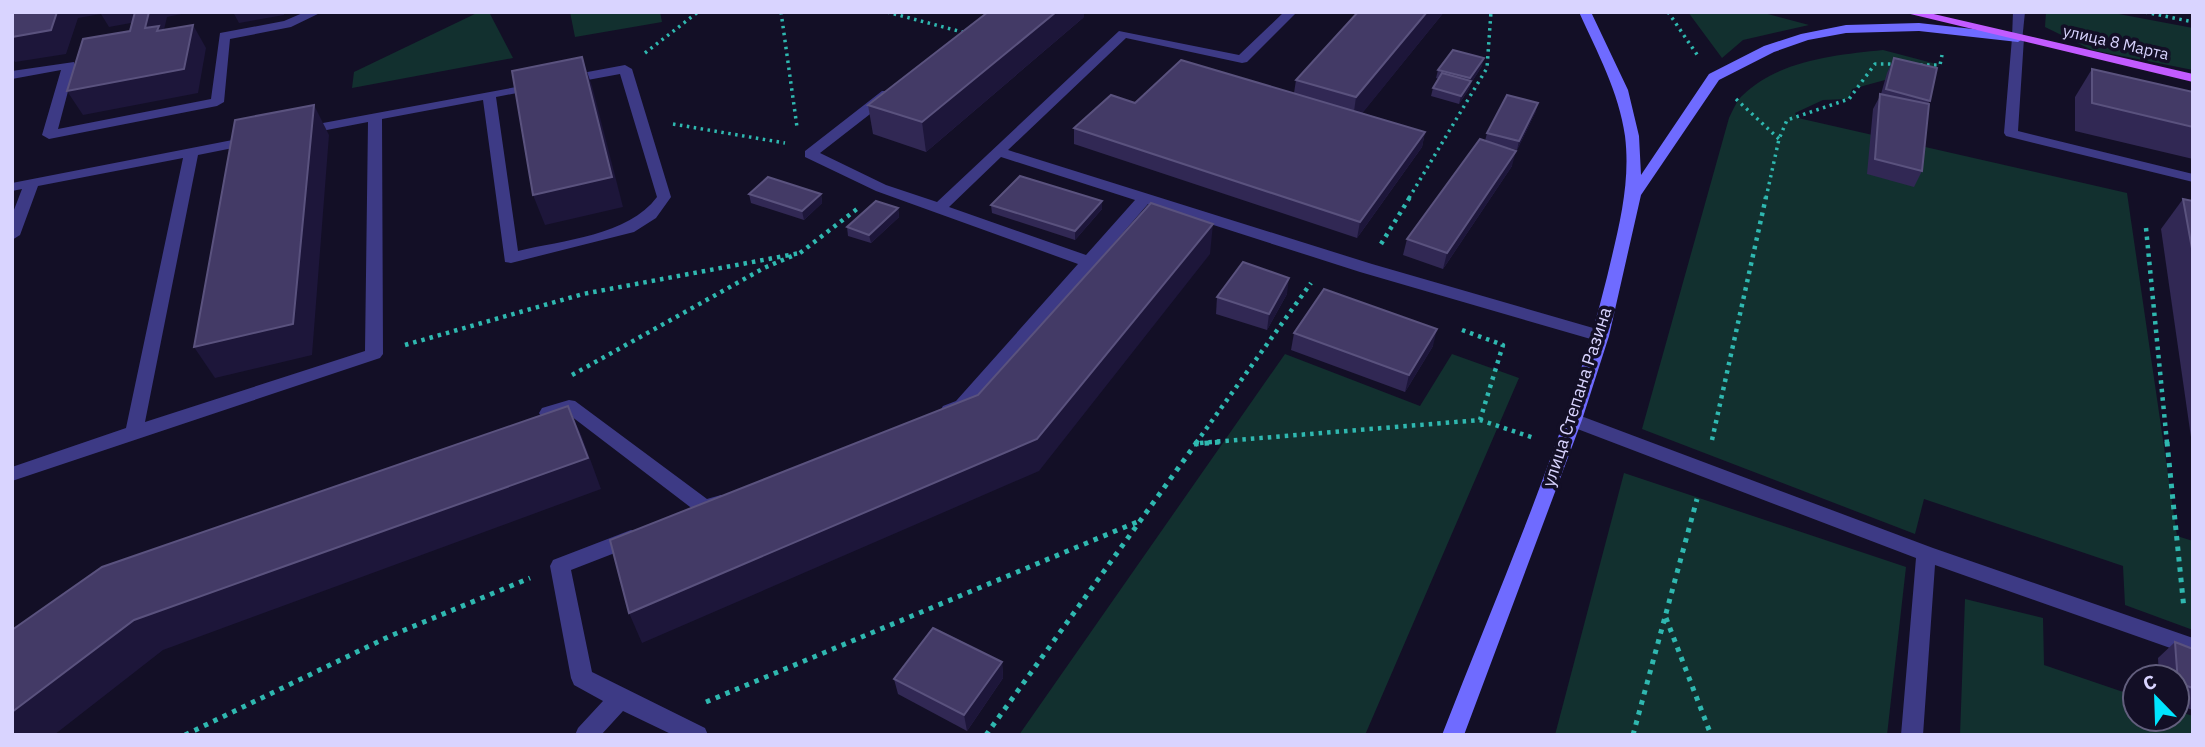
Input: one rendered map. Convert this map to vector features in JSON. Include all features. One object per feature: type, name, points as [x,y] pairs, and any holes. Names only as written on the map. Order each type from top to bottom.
[{"type":"main road","name":"улица Степана Разина","points":[[1453,735],[1573,420],[1601,336],[1634,194],[1632,136],[1621,90],[1585,12]]},
{"type":"main road","name":"улица 8 Марта","points":[[1908,12],[2193,78]]},
{"type":"main road","points":[[1634,194],[1714,77],[1769,50],[1805,37],[1846,29],[1919,27],[2018,38]]},
{"type":"street","points":[[12,75],[69,65],[49,135],[217,102],[224,36],[287,24],[316,12]]},
{"type":"street","points":[[939,208],[1123,34],[1242,59],[1291,12]]},
{"type":"street","points":[[2019,12],[2011,134],[2193,178]]},
{"type":"street","points":[[12,187],[191,152],[276,136],[489,95],[625,69],[664,197],[651,215],[629,229],[511,258],[489,95]]},
{"type":"street","points":[[902,82],[805,150],[881,188],[1089,262]]},
{"type":"street","points":[[12,474],[374,354],[375,117]]},
{"type":"street","points":[[134,432],[191,152]]},
{"type":"street","points":[[998,152],[1366,268],[1601,336]]},
{"type":"street","points":[[12,235],[32,183]]},
{"type":"street","points":[[936,416],[962,406],[1144,198]]},
{"type":"street","points":[[530,420],[569,406],[705,508]]},
{"type":"street","points":[[1573,420],[1926,554],[2190,646]]},
{"type":"street","points":[[681,518],[744,493]]},
{"type":"street","points":[[645,532],[559,566],[582,678],[697,735]]},
{"type":"street","points":[[1912,735],[1926,554]]},
{"type":"street","points":[[586,735],[620,699]]},
{"type":"path","points":[[625,69],[698,12]]},
{"type":"path","points":[[641,118],[805,150],[781,12]]},
{"type":"path","points":[[887,12],[966,33]]},
{"type":"path","points":[[1366,268],[1487,68],[1492,12]]},
{"type":"path","points":[[2145,12],[2193,22]]},
{"type":"path","points":[[1914,65],[1940,65],[1946,30]]},
{"type":"path","points":[[1633,735],[1705,472],[1779,139],[1787,120],[1849,99],[1874,64],[1901,64]]},
{"type":"path","points":[[569,406],[569,377],[764,268],[800,253],[881,188]]},
{"type":"path","points":[[2146,228],[2190,646]]},
{"type":"path","points":[[374,354],[583,294],[800,253]]},
{"type":"path","points":[[986,735],[1316,276]]},
{"type":"path","points":[[1193,444],[1480,420],[1503,345],[1453,326]]},
{"type":"path","points":[[667,719],[1138,522]]},
{"type":"path","points":[[185,735],[390,636],[559,566]]},
{"type":"path","points":[[1665,617],[1711,735]]},
{"type":"green space","points":[[479,12],[489,12],[513,58],[352,88],[354,72]]},
{"type":"green space","points":[[570,12],[660,12],[662,22],[575,37]]},
{"type":"green space","points":[[1688,12],[1760,12],[1809,25],[1743,40],[1722,58]]},
{"type":"green space","points":[[2046,12],[2108,12],[2193,28],[2193,70],[2092,50],[2045,27]]},
{"type":"green space","points":[[1883,50],[1940,65],[1852,89],[1849,99],[1823,100],[1795,113],[1798,118],[2127,193],[2177,536],[2193,541],[2193,630],[2125,605],[2123,566],[1924,499],[1915,534],[1642,429],[1729,118],[1737,102],[1757,83],[1791,67],[1828,57]]},
{"type":"green space","points":[[1285,354],[1420,406],[1452,354],[1519,378],[1365,735],[1019,735]]},
{"type":"green space","points":[[1624,473],[1906,567],[1887,735],[1555,735]]},
{"type":"green space","points":[[1965,599],[2043,618],[2044,665],[2121,691],[2121,733],[2191,733],[2193,716],[2193,735],[1960,735]]},
{"type":"building","points":[[12,12],[57,12],[51,30],[12,37]]},
{"type":"building","points":[[135,12],[149,12],[145,28],[159,26],[157,31],[193,25],[184,69],[67,91],[83,39],[130,31]]},
{"type":"building","points":[[988,12],[1056,12],[922,122],[868,105]]},
{"type":"building","points":[[1358,12],[1427,12],[1356,97],[1296,80]]},
{"type":"building","points":[[1453,50],[1484,58],[1470,78],[1438,70]]},
{"type":"building","points":[[582,57],[612,177],[533,195],[512,71]]},
{"type":"building","points":[[1894,58],[1937,68],[1930,101],[1886,89]]},
{"type":"building","points":[[1181,60],[1425,132],[1360,222],[1074,128],[1111,95],[1135,103]]},
{"type":"building","points":[[2092,69],[2193,92],[2193,127],[2092,103]]},
{"type":"building","points":[[1442,73],[1471,81],[1461,96],[1433,88]]},
{"type":"building","points":[[1880,94],[1929,104],[1922,171],[1875,159]]},
{"type":"building","points":[[1507,95],[1538,103],[1519,141],[1487,133]]},
{"type":"building","points":[[314,105],[293,324],[194,347],[235,120]]},
{"type":"building","points":[[1480,139],[1516,151],[1447,253],[1407,239]]},
{"type":"building","points":[[1020,176],[1102,201],[1075,231],[991,205]]},
{"type":"building","points":[[768,177],[821,194],[802,211],[749,194]]},
{"type":"building","points":[[2183,199],[2193,201],[2193,254]]},
{"type":"building","points":[[876,201],[898,208],[869,235],[847,227]]},
{"type":"building","points":[[1151,203],[1213,224],[1037,439],[629,613],[610,540],[978,395]]},
{"type":"building","points":[[1243,262],[1289,278],[1269,314],[1217,297]]},
{"type":"building","points":[[1324,289],[1437,329],[1409,375],[1294,333]]},
{"type":"building","points":[[568,406],[588,458],[134,620],[12,712],[12,630],[102,567]]},
{"type":"building","points":[[933,628],[1002,662],[964,715],[894,679]]},
{"type":"building","points":[[2175,642],[2193,649],[2193,688],[2191,663],[2177,663]]}]
